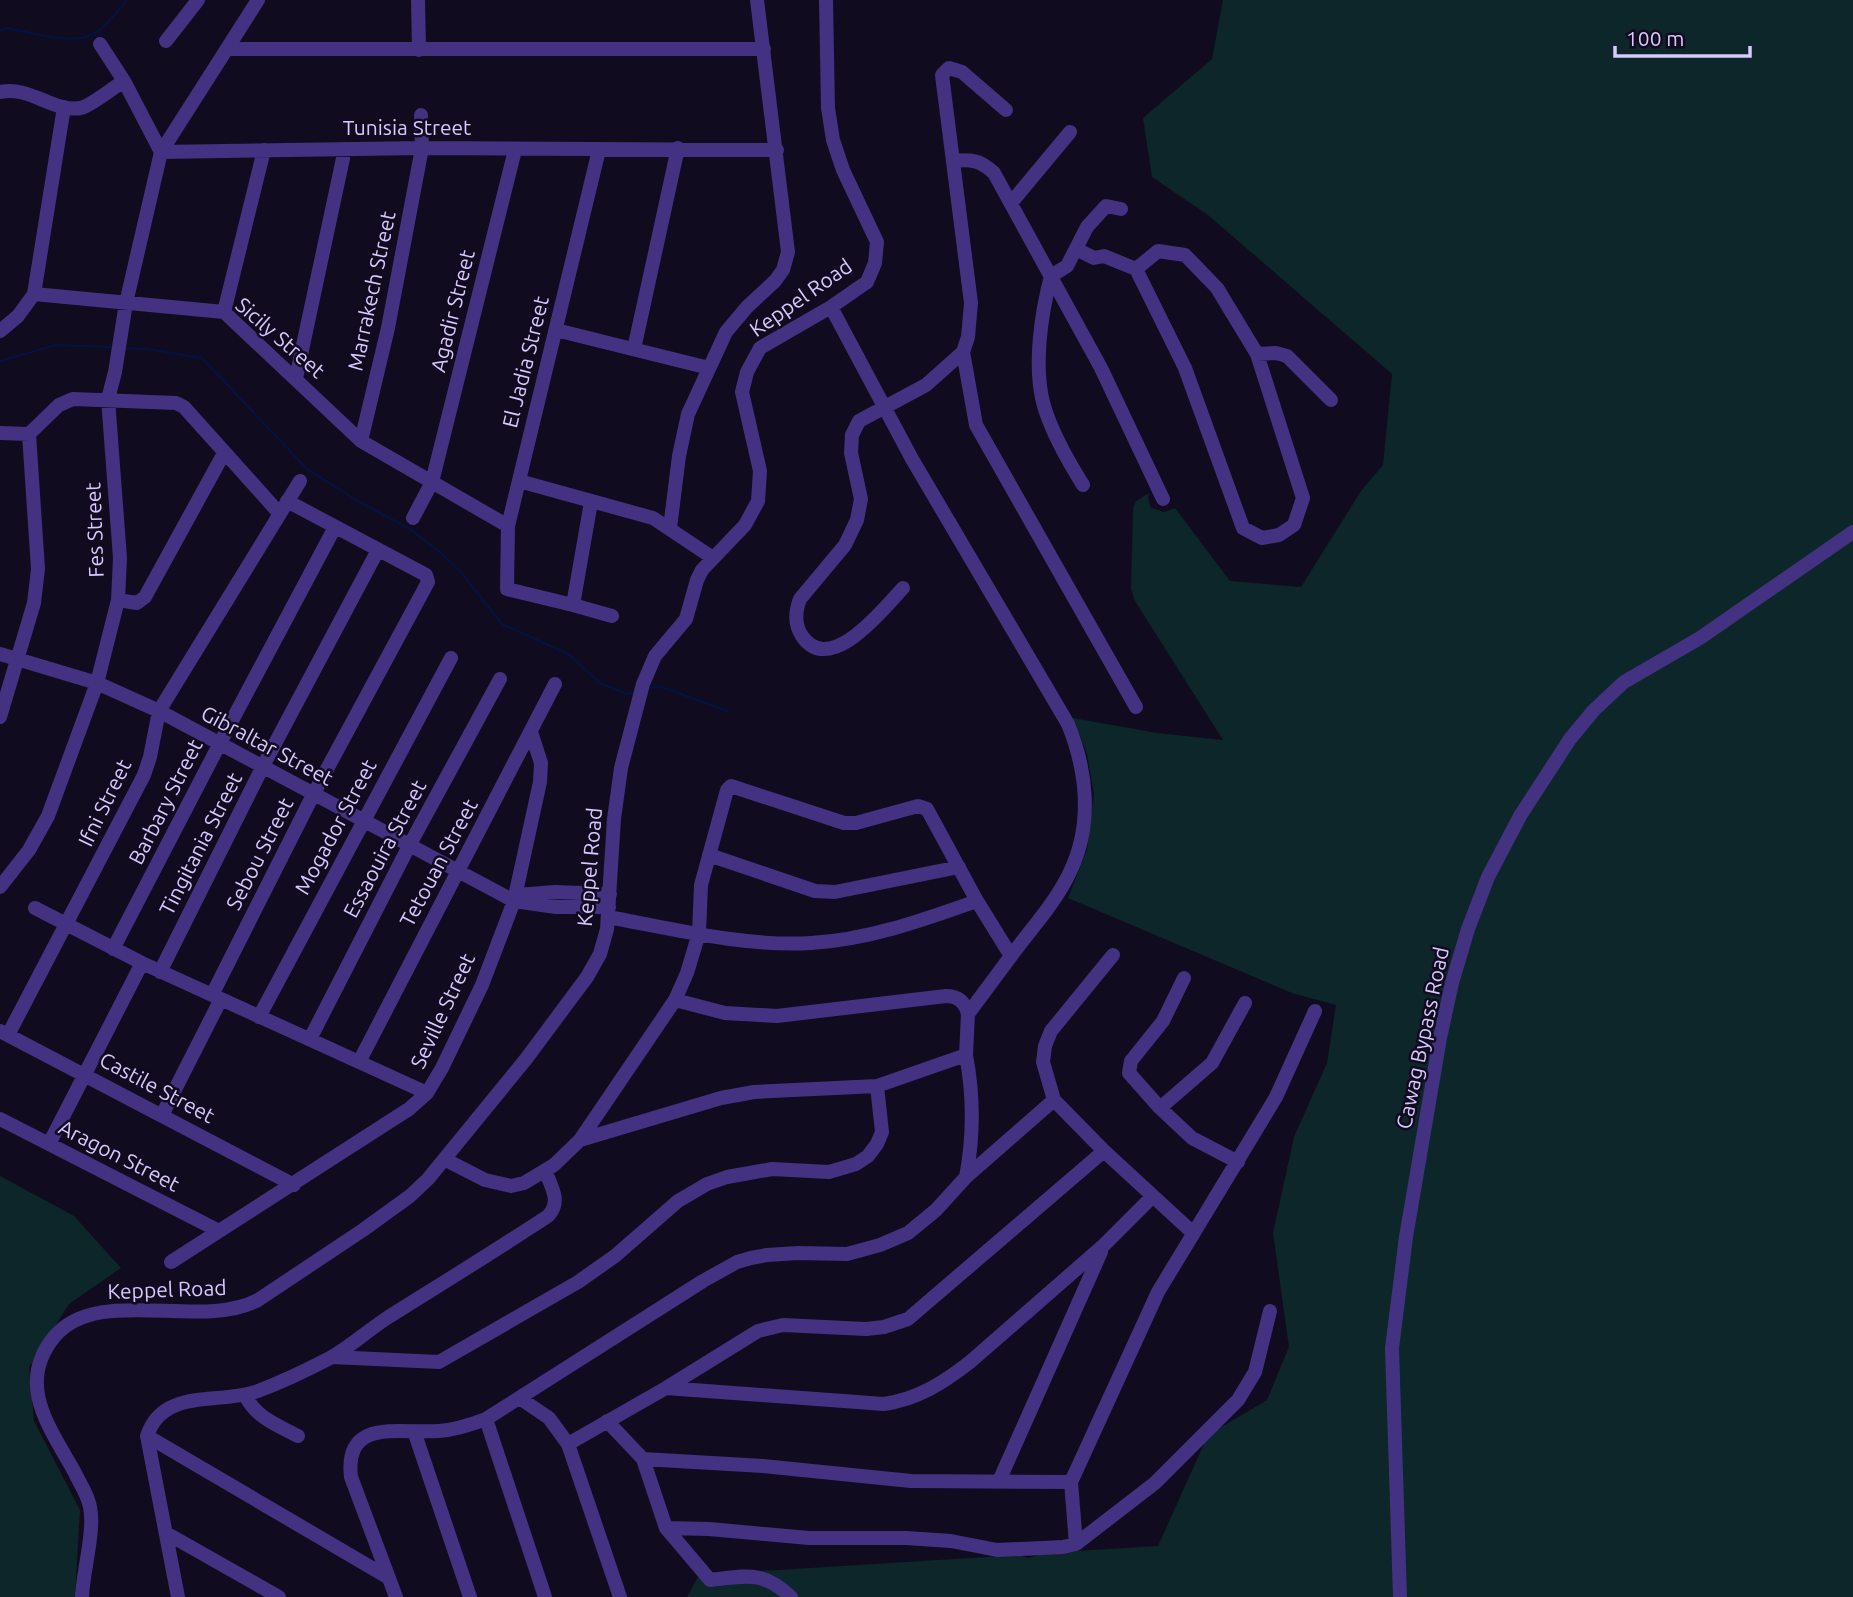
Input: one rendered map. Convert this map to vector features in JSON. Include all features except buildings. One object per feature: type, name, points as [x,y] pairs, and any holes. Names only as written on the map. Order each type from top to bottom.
[{"type":"street","points":[[166,41],[198,0]]},
{"type":"street","name":"Fes Street","points":[[0,887],[29,850],[48,816],[97,683],[118,600],[120,558],[108,399],[126,303],[161,152],[258,0]]},
{"type":"street","points":[[418,0],[419,50]]},
{"type":"street","points":[[670,528],[688,414],[726,332],[747,307],[775,281],[783,270],[788,252],[757,0]]},
{"type":"street","name":"Keppel Road","points":[[82,1597],[91,1522],[89,1503],[47,1422],[36,1387],[39,1366],[54,1337],[71,1322],[94,1314],[123,1311],[223,1311],[250,1304],[389,1212],[421,1186],[446,1160],[587,977],[604,945],[621,768],[638,698],[655,656],[687,619],[697,580],[713,558],[750,518],[760,492],[760,471],[742,392],[747,372],[760,348],[831,307],[867,282],[875,263],[877,242],[843,170],[833,140],[828,108],[826,0]]},
{"type":"street","points":[[100,44],[124,81],[161,152]]},
{"type":"street","points":[[228,49],[764,49]]},
{"type":"street","points":[[1006,110],[962,72],[949,68],[942,75],[971,303],[968,337],[963,352],[976,425],[1136,707]]},
{"type":"street","points":[[0,92],[12,89],[64,107],[82,108],[124,81]]},
{"type":"street","points":[[0,331],[18,316],[34,294],[64,107]]},
{"type":"street","name":"Marrakech Street","points":[[361,441],[388,328],[422,148],[421,115]]},
{"type":"street","points":[[1011,203],[1070,132]]},
{"type":"street","name":"Tunisia Street","points":[[161,152],[422,148],[777,150]]},
{"type":"street","points":[[634,349],[678,148]]},
{"type":"street","points":[[296,378],[345,149]]},
{"type":"street","points":[[224,312],[264,150]]},
{"type":"street","name":"Agadir Street","points":[[413,517],[432,482],[515,150]]},
{"type":"street","name":"El Jadia Street","points":[[573,606],[512,592],[506,586],[508,526],[599,150]]},
{"type":"street","points":[[953,161],[970,159],[982,162],[994,173],[1101,368],[1163,499]]},
{"type":"street","points":[[1083,485],[1050,419],[1041,392],[1040,346],[1044,301],[1051,276],[1067,266],[1087,227],[1106,206],[1121,209]]},
{"type":"street","points":[[1076,249],[1094,258],[1104,256],[1136,269],[1185,368],[1243,528],[1262,538],[1279,535],[1294,525],[1303,498],[1257,354],[1217,288],[1185,255],[1158,251],[1136,269]]},
{"type":"street","name":"Sicily Street","points":[[34,294],[224,312],[361,441],[508,526]]},
{"type":"street","points":[[831,307],[912,459],[1068,724],[1078,749],[1085,793],[1084,820],[1078,851],[1070,872],[1057,895],[968,1014]]},
{"type":"street","points":[[556,330],[709,368]]},
{"type":"street","points":[[903,588],[861,633],[839,646],[824,648],[812,644],[803,638],[797,625],[796,609],[800,599],[845,545],[857,520],[861,499],[851,453],[852,435],[859,421],[926,385],[963,352]]},
{"type":"street","points":[[1257,354],[1276,353],[1287,356],[1331,400]]},
{"type":"street","points":[[0,433],[29,434],[59,405],[73,398],[179,403],[224,453],[283,507],[335,527],[378,550]]},
{"type":"street","points":[[0,717],[34,603],[38,569],[29,434]]},
{"type":"street","points":[[118,600],[137,603],[145,597],[224,453]]},
{"type":"street","name":"Ifni Street","points":[[4,1033],[67,925],[144,775],[159,711],[300,481]]},
{"type":"street","points":[[519,481],[636,512],[670,528],[713,558]]},
{"type":"street","points":[[591,502],[573,606],[612,616]]},
{"type":"street","name":"Barbary Street","points":[[113,949],[335,527]]},
{"type":"street","name":"Cawag Bypass Road","points":[[1400,1597],[1392,1362],[1395,1323],[1406,1237],[1442,1027],[1465,940],[1488,877],[1527,805],[1570,739],[1594,710],[1624,682],[1700,638],[1853,532]]},
{"type":"street","name":"Sebou Street","points":[[163,1115],[313,795],[427,584],[426,575],[378,550]]},
{"type":"street","name":"Tingitania Street","points":[[160,972],[262,768],[378,550]]},
{"type":"street","name":"Gibraltar Street","points":[[0,654],[97,683],[159,711],[458,872],[512,897],[556,907],[609,906],[699,933],[785,944],[845,939],[898,927],[977,901]]},
{"type":"street","name":"Mogador Street","points":[[259,1017],[451,658]]},
{"type":"street","name":"Essaouira Street","points":[[310,1039],[409,846],[500,679]]},
{"type":"street","name":"Tetouan Street","points":[[359,1062],[555,684]]},
{"type":"street","name":"Seville Street","points":[[171,1262],[294,1185],[409,1109],[427,1093],[453,1048],[470,1011],[512,897],[540,782],[541,763],[531,732]]},
{"type":"street","points":[[446,1160],[498,1185],[511,1186],[545,1170],[580,1140],[675,1000],[687,973],[699,933],[701,885],[727,790],[732,786],[844,824],[923,806],[1011,956]]},
{"type":"street","points":[[709,855],[815,891],[835,892],[959,867]]},
{"type":"street","points":[[35,908],[160,972],[427,1093]]},
{"type":"street","points":[[1114,955],[1051,1031],[1043,1062],[1054,1100],[1152,1197],[1192,1232]]},
{"type":"street","points":[[49,1144],[142,963]]},
{"type":"street","points":[[1184,978],[1163,1021],[1135,1055],[1130,1066],[1133,1079],[1192,1138],[1238,1162]]},
{"type":"street","points":[[675,1000],[725,1013],[777,1016],[951,996],[962,1002],[968,1014],[966,1055],[973,1095],[974,1124],[966,1177]]},
{"type":"street","points":[[1160,1108],[1212,1063],[1245,1003]]},
{"type":"street","points":[[1076,1544],[1071,1482],[1143,1322],[1192,1232],[1276,1097],[1315,1011]]},
{"type":"street","name":"Castile Street","points":[[4,1033],[294,1185]]},
{"type":"street","points":[[580,1140],[721,1098],[784,1089],[877,1086],[966,1055]]},
{"type":"street","points":[[332,1357],[439,1362],[578,1282],[615,1256],[678,1201],[707,1184],[727,1177],[772,1169],[829,1172],[856,1164],[868,1156],[882,1132],[877,1086]]},
{"type":"street","points":[[396,1597],[351,1477],[350,1457],[358,1442],[370,1434],[448,1430],[486,1419],[720,1270],[737,1262],[767,1255],[835,1255],[880,1245],[908,1233],[924,1221],[966,1177],[1054,1100]]},
{"type":"street","name":"Aragon Street","points":[[0,1119],[219,1231]]},
{"type":"street","points":[[568,1444],[758,1331],[783,1325],[875,1329],[908,1319],[1104,1151]]},
{"type":"street","points":[[178,1597],[147,1436],[159,1416],[182,1402],[245,1395],[274,1385],[332,1357],[377,1325],[548,1216],[556,1199],[545,1170]]},
{"type":"street","points":[[666,1388],[884,1404],[903,1401],[948,1380],[1104,1245],[1152,1197]]},
{"type":"street","points":[[999,1481],[1104,1245]]},
{"type":"street","points":[[666,1528],[809,1538],[906,1538],[951,1541],[997,1550],[1076,1544],[1155,1483],[1238,1400],[1255,1372],[1270,1311]]},
{"type":"street","points":[[245,1395],[251,1408],[260,1416],[299,1436]]},
{"type":"street","points":[[521,1399],[550,1418],[568,1444],[620,1597]]},
{"type":"street","points":[[486,1419],[545,1597]]},
{"type":"street","points":[[607,1421],[643,1459],[666,1528],[710,1580],[752,1575],[776,1583],[791,1597]]},
{"type":"street","points":[[414,1431],[470,1597]]},
{"type":"street","points":[[147,1436],[389,1578]]},
{"type":"street","points":[[643,1459],[763,1466],[911,1481],[1071,1482]]},
{"type":"street","points":[[166,1533],[279,1597]]},
{"type":"green space","points":[[1223,0],[1853,0],[1853,1597],[687,1597],[699,1575],[1018,1555],[1029,1558],[1044,1553],[1158,1546],[1208,1435],[1267,1400],[1289,1347],[1273,1233],[1294,1137],[1327,1063],[1336,1005],[1292,993],[1068,898],[1087,850],[1094,794],[1087,754],[1073,718],[1157,733],[1223,740],[1135,601],[1131,589],[1133,509],[1136,501],[1149,493],[1151,508],[1164,512],[1175,508],[1230,581],[1301,587],[1361,491],[1383,465],[1392,374],[1208,215],[1152,177],[1143,118],[1212,59]]},
{"type":"green space","points":[[0,1176],[74,1216],[121,1268],[69,1304],[29,1367],[34,1421],[80,1510],[75,1597],[0,1597]]},
{"type":"waterway","points":[[0,30],[5,28],[38,35],[83,38],[102,28],[127,0]]},
{"type":"waterway","points":[[0,361],[56,345],[113,347]]},
{"type":"waterway","points":[[124,348],[202,358],[307,469],[410,529],[441,553],[461,572],[502,624],[568,654],[600,683],[626,694],[635,692]]},
{"type":"waterway","points":[[648,689],[659,686],[727,711]]}]
